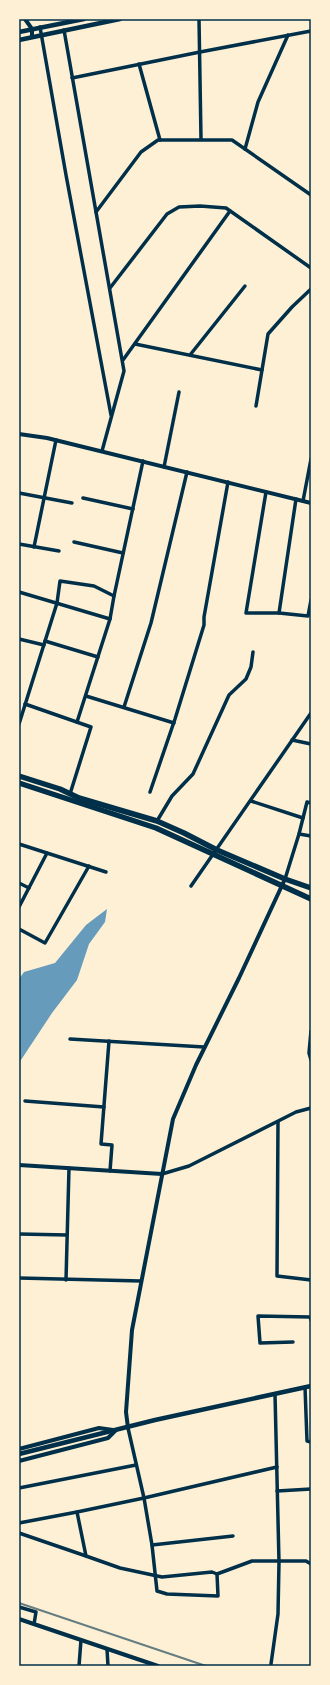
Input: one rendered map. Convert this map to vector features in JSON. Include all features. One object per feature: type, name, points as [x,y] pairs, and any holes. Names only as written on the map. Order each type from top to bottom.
[{"type":"highway","points":[[19,776],[60,789],[70,794],[157,821],[184,833],[215,853],[282,886],[311,898]]},
{"type":"highway","points":[[19,783],[156,828],[215,853],[311,888]]},
{"type":"main road","points":[[19,32],[32,28],[84,19]]},
{"type":"main road","points":[[19,40],[120,19]]},
{"type":"main road","points":[[19,1454],[128,1428],[155,1420],[311,1386]]},
{"type":"street","points":[[25,19],[32,28],[32,37]]},
{"type":"street","points":[[199,19],[201,139]]},
{"type":"street","points":[[40,27],[112,416]]},
{"type":"street","points":[[64,30],[124,371],[102,451]]},
{"type":"street","points":[[72,78],[311,31]]},
{"type":"street","points":[[245,149],[258,102],[288,35]]},
{"type":"street","points":[[139,64],[160,140]]},
{"type":"street","points":[[96,212],[141,152],[149,145],[160,140],[232,140],[311,195]]},
{"type":"street","points":[[110,288],[167,214],[178,207],[200,206],[226,208],[311,268]]},
{"type":"street","points":[[122,360],[230,211]]},
{"type":"street","points":[[190,355],[245,286]]},
{"type":"street","points":[[256,406],[268,334],[292,307],[311,290]]},
{"type":"street","points":[[134,344],[262,370]]},
{"type":"street","points":[[164,467],[180,392]]},
{"type":"street","points":[[19,434],[56,440],[311,503]]},
{"type":"street","points":[[34,547],[56,440]]},
{"type":"street","points":[[303,500],[311,459]]},
{"type":"street","points":[[76,722],[86,696],[110,619],[143,462]]},
{"type":"street","points":[[124,707],[151,622],[187,472]]},
{"type":"street","points":[[150,792],[174,723],[204,625],[204,617],[228,482]]},
{"type":"street","points":[[266,492],[246,613],[279,613],[308,616],[311,600]]},
{"type":"street","points":[[19,493],[72,503]]},
{"type":"street","points":[[83,498],[133,509]]},
{"type":"street","points":[[279,613],[296,499]]},
{"type":"street","points":[[74,542],[123,553]]},
{"type":"street","points":[[19,544],[59,551]]},
{"type":"street","points":[[19,724],[57,603],[60,581],[94,586],[114,596]]},
{"type":"street","points":[[19,592],[110,619]]},
{"type":"street","points":[[19,639],[44,643],[98,657]]},
{"type":"street","points":[[157,821],[172,796],[193,774],[229,695],[246,679],[251,667],[253,652]]},
{"type":"street","points":[[86,696],[174,723]]},
{"type":"street","points":[[25,704],[91,727],[70,794]]},
{"type":"street","points":[[191,886],[311,713]]},
{"type":"street","points":[[292,740],[311,744]]},
{"type":"street","points":[[251,801],[303,818]]},
{"type":"street","points":[[217,1574],[218,1596],[158,1592],[154,1575],[152,1545],[144,1498],[128,1428],[126,1412],[132,1330],[173,1119],[204,1047],[239,978],[282,886],[299,834],[307,802],[311,803]]},
{"type":"street","points":[[299,834],[311,836]]},
{"type":"street","points":[[19,844],[106,872]]},
{"type":"street","points":[[19,907],[47,853]]},
{"type":"street","points":[[19,929],[45,943],[89,866]]},
{"type":"street","points":[[19,883],[29,888]]},
{"type":"street","points":[[311,1032],[311,1060]]},
{"type":"street","points":[[70,1039],[204,1047]]},
{"type":"street","points":[[109,1041],[101,1144],[112,1145],[110,1171]]},
{"type":"street","points":[[25,1101],[104,1107]]},
{"type":"street","points":[[19,1165],[162,1174],[189,1166],[296,1112],[311,1108]]},
{"type":"street","points":[[278,1122],[277,1276],[311,1280]]},
{"type":"street","points":[[66,1280],[69,1168]]},
{"type":"street","points":[[19,1234],[67,1235]]},
{"type":"street","points":[[19,1278],[141,1281]]},
{"type":"street","points":[[293,1342],[260,1343],[258,1316],[310,1317],[311,1320]]},
{"type":"street","points":[[305,1387],[307,1441],[311,1442]]},
{"type":"street","points":[[271,1664],[278,1614],[280,1562],[275,1394]]},
{"type":"street","points":[[19,1449],[99,1428],[116,1430]]},
{"type":"street","points":[[19,1461],[108,1438],[116,1430]]},
{"type":"street","points":[[19,1488],[136,1465]]},
{"type":"street","points":[[19,1523],[144,1498],[277,1467]]},
{"type":"street","points":[[277,1491],[311,1489]]},
{"type":"street","points":[[77,1512],[86,1556]]},
{"type":"street","points":[[19,1533],[120,1568],[162,1577],[212,1572],[217,1574],[252,1561],[306,1562],[311,1564]]},
{"type":"street","points":[[152,1545],[234,1536]]},
{"type":"street","points":[[19,1607],[36,1612],[34,1624]]},
{"type":"street","points":[[19,1620],[158,1666]]},
{"type":"street","points":[[79,1666],[81,1640]]},
{"type":"street","points":[[107,1649],[108,1666]]},
{"type":"water","points":[[107,909],[105,922],[89,944],[77,980],[52,1013],[19,1063],[19,979],[24,972],[55,963],[86,925]]},
{"type":"railway","points":[[19,1603],[206,1666]]}]
